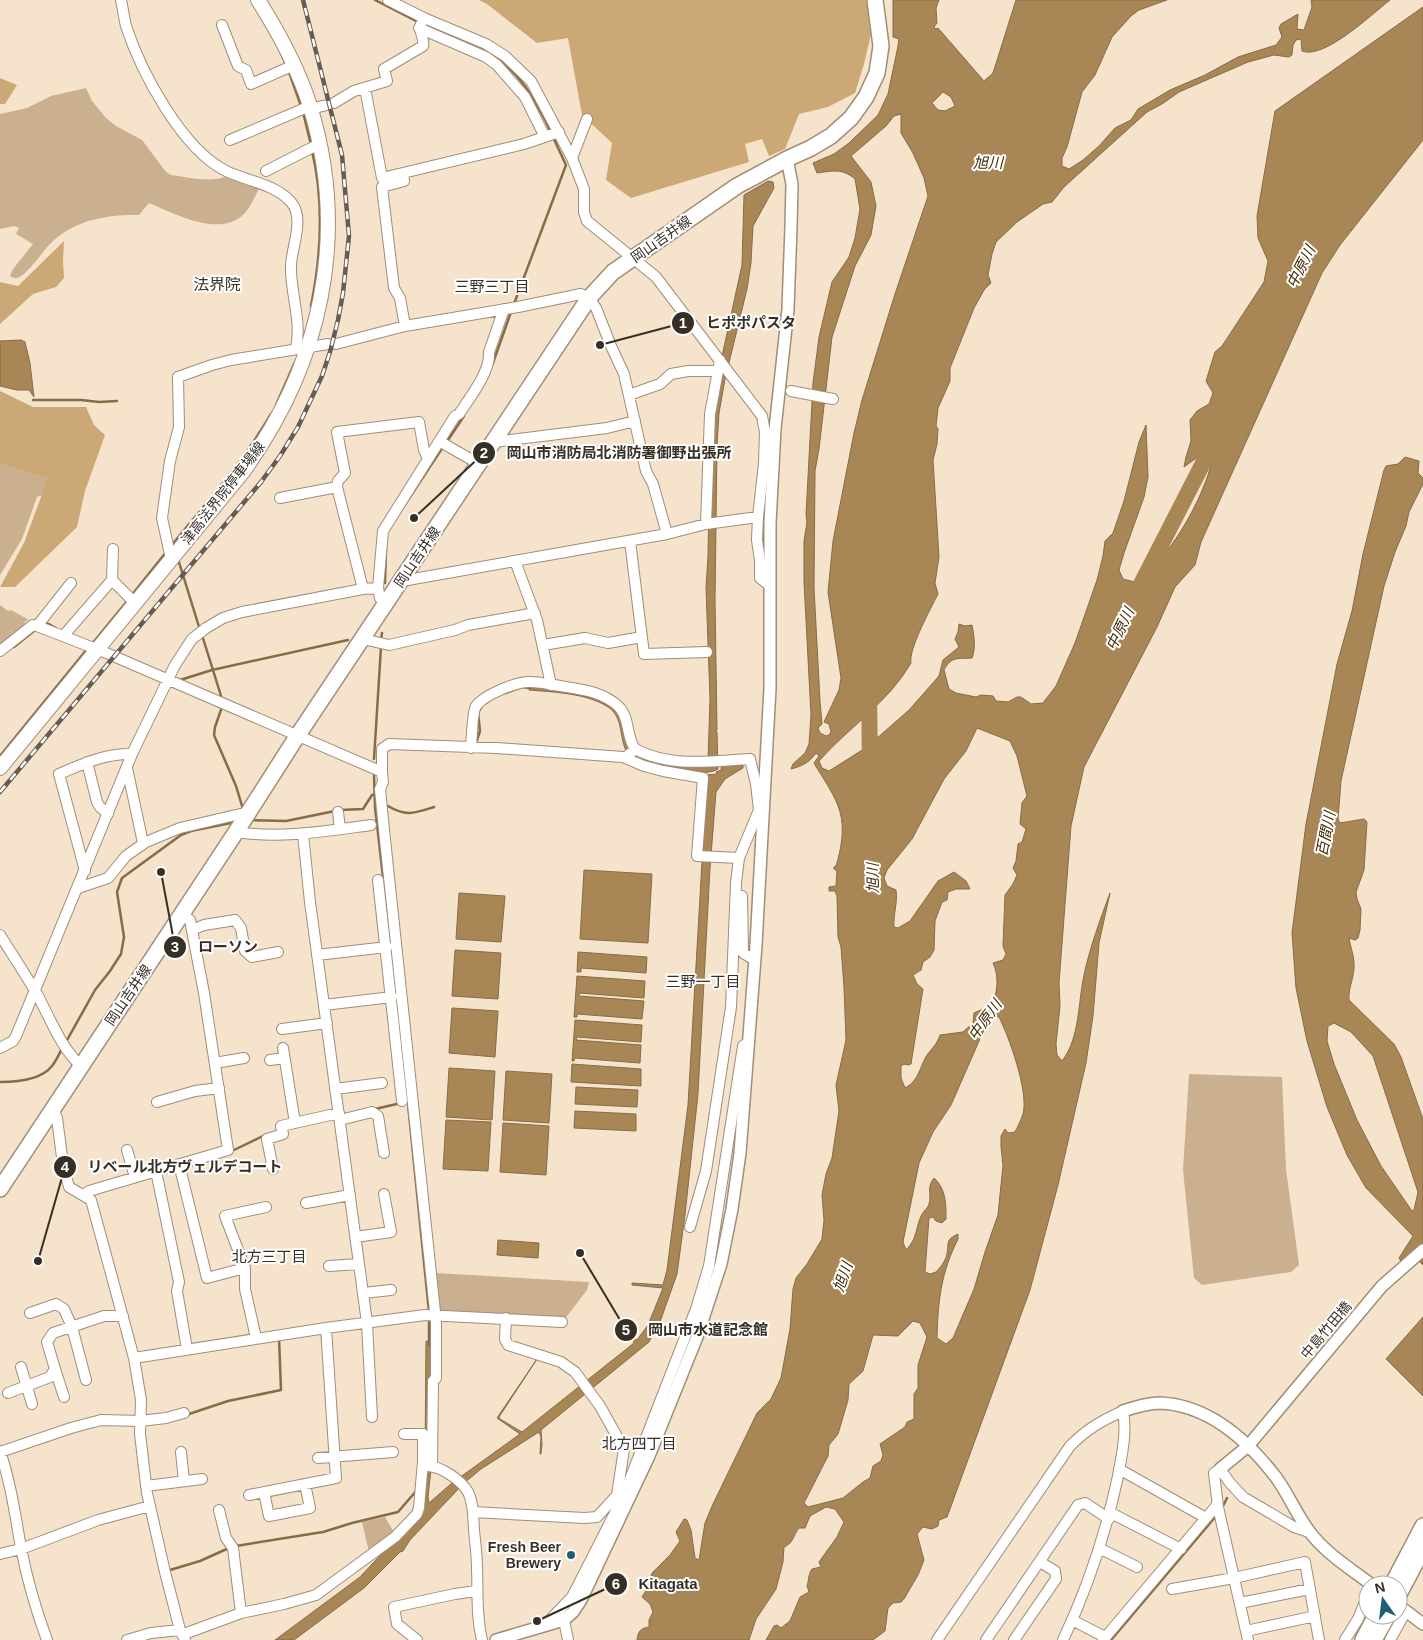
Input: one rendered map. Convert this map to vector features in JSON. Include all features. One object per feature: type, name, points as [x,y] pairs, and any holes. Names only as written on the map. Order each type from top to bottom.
[{"type":"main road","name":"津高法界院停車場線","points":[[0,768],[93,647],[242,473],[261,447],[290,394],[302,347],[321,303],[327,260],[328,217],[325,181],[314,146],[306,108],[289,67],[284,44],[258,0]]},
{"type":"main road","name":"岡山吉井線","points":[[0,1189],[298,735],[589,298],[607,278],[737,186],[787,158],[812,148],[831,136],[850,118],[866,97],[877,72],[881,46],[875,0]]},
{"type":"main road","points":[[1397,1575],[1423,1526]]},
{"type":"main road","points":[[1408,1577],[1423,1549]]},
{"type":"main road","points":[[1363,1640],[1371,1625]]},
{"type":"main road","points":[[1374,1640],[1382,1625]]},
{"type":"street","points":[[121,0],[126,25],[141,63],[179,127],[201,153],[225,170],[265,185],[282,194],[292,203],[297,224],[291,266],[302,347]]},
{"type":"street","points":[[388,0],[422,23],[467,43],[495,49],[519,78],[526,97],[552,134],[572,158],[584,189],[584,212],[587,221],[656,276],[762,416],[768,463],[770,688],[761,811],[755,960],[740,1153],[721,1264],[697,1337],[649,1456],[581,1600],[573,1612],[564,1620],[496,1640]]},
{"type":"street","points":[[230,140],[306,108],[330,104],[354,91],[387,82],[384,70],[423,46],[422,23]]},
{"type":"street","points":[[222,25],[238,66],[246,70],[251,84],[289,67]]},
{"type":"street","points":[[365,88],[382,178],[506,148],[552,134]]},
{"type":"street","points":[[572,158],[586,119]]},
{"type":"street","points":[[266,171],[314,146]]},
{"type":"street","points":[[770,586],[759,576],[760,560],[757,540],[758,517],[768,463],[787,392],[792,184],[787,158]]},
{"type":"street","points":[[404,174],[404,181],[382,187],[394,288],[400,298],[405,326]]},
{"type":"street","points":[[171,554],[162,518],[170,461],[179,428],[178,377],[231,360],[302,347],[332,344],[405,326],[581,294],[589,298],[596,308],[624,374],[646,471],[653,484],[667,534]]},
{"type":"street","points":[[386,605],[380,598],[378,588],[383,531],[428,458],[444,444],[455,416],[459,414],[483,375],[490,356],[489,352],[510,308]]},
{"type":"street","points":[[710,524],[709,423],[720,360]]},
{"type":"street","points":[[629,396],[660,384],[672,374],[688,371],[717,371]]},
{"type":"street","points":[[787,392],[833,398]]},
{"type":"street","points":[[494,442],[607,428],[635,421]]},
{"type":"street","points":[[363,590],[337,486],[338,481],[345,473],[337,432],[419,422],[424,450],[428,458]]},
{"type":"street","points":[[444,444],[479,464]]},
{"type":"street","points":[[280,498],[337,486]]},
{"type":"street","points":[[402,581],[667,534],[710,524],[758,517]]},
{"type":"street","points":[[630,540],[644,654],[707,652]]},
{"type":"street","points":[[64,635],[112,580],[113,549]]},
{"type":"street","points":[[515,561],[534,613],[552,685]]},
{"type":"street","points":[[112,580],[132,600]]},
{"type":"street","points":[[37,626],[72,583]]},
{"type":"street","points":[[0,1048],[13,1041],[35,992],[132,754],[175,665],[192,640],[223,618],[242,612],[378,588]]},
{"type":"street","points":[[363,639],[382,644],[534,613]]},
{"type":"street","points":[[0,651],[34,625],[93,647],[382,772]]},
{"type":"street","points":[[542,645],[585,638],[608,643],[642,637]]},
{"type":"street","points":[[471,748],[474,731],[473,712],[477,704],[490,695],[530,682],[593,692],[610,700],[620,707],[625,715],[632,745],[635,750],[650,757],[686,763],[750,759],[761,811],[739,858],[736,884],[731,1007],[706,1170],[690,1227]]},
{"type":"street","points":[[127,1640],[151,1633],[183,1635],[241,1613],[316,1595],[395,1537],[417,1514],[428,1466],[434,1381],[436,1378],[405,1077],[380,789],[383,782],[382,748],[389,744],[625,758],[663,771],[703,778],[697,856],[739,858]]},
{"type":"street","points":[[625,758],[635,750]]},
{"type":"street","points":[[85,871],[59,774],[107,756],[122,753],[132,754]]},
{"type":"street","points":[[87,762],[97,802],[108,814]]},
{"type":"street","points":[[127,767],[143,843]]},
{"type":"street","points":[[338,812],[340,829]]},
{"type":"street","points":[[78,888],[108,878],[126,856],[143,843],[180,828],[243,819],[249,834],[303,834],[370,825]]},
{"type":"street","points":[[303,834],[367,1326],[372,1417]]},
{"type":"street","points":[[739,858],[742,883],[743,953],[755,960]]},
{"type":"street","points":[[378,880],[392,997],[405,1077],[402,1101]]},
{"type":"street","points":[[84,1195],[89,1191],[135,1177],[156,1174],[228,1150],[192,930],[190,920],[182,914]]},
{"type":"street","points":[[192,930],[204,925],[235,920],[242,928],[245,951],[252,956],[278,952]]},
{"type":"street","points":[[0,935],[64,1044],[81,1066]]},
{"type":"street","points":[[318,955],[387,948]]},
{"type":"street","points":[[324,1005],[392,997]]},
{"type":"street","points":[[282,1029],[327,1023]]},
{"type":"street","points":[[544,1626],[572,1597],[620,1496],[696,1308],[709,1266],[743,1046],[749,1042]]},
{"type":"street","points":[[270,1060],[283,1053],[295,1123]]},
{"type":"street","points":[[215,1063],[244,1058]]},
{"type":"street","points":[[336,1089],[382,1083]]},
{"type":"street","points":[[157,1102],[195,1091],[218,1088]]},
{"type":"street","points":[[53,1109],[57,1118],[63,1165],[69,1187],[91,1200],[134,1358],[141,1400],[140,1434],[146,1486],[165,1572],[183,1635]]},
{"type":"street","points":[[273,1169],[267,1139],[283,1134],[281,1126],[340,1116],[372,1112],[378,1116],[384,1153]]},
{"type":"street","points":[[127,1150],[135,1177]]},
{"type":"street","points":[[180,1166],[207,1278],[245,1268]]},
{"type":"street","points":[[156,1174],[179,1282],[177,1291],[187,1349]]},
{"type":"street","points":[[355,1237],[391,1232],[384,1194]]},
{"type":"street","points":[[306,1203],[350,1195]]},
{"type":"street","points":[[256,1338],[245,1289],[245,1268],[224,1216],[266,1207]]},
{"type":"street","name":"中島竹田橋","points":[[1220,1468],[1248,1446],[1382,1286],[1423,1250]]},
{"type":"street","points":[[329,1266],[359,1264]]},
{"type":"street","points":[[363,1293],[391,1290]]},
{"type":"street","points":[[30,1313],[56,1304],[64,1309],[72,1327],[86,1380]]},
{"type":"street","points":[[134,1358],[256,1338],[367,1326],[431,1315],[562,1322]]},
{"type":"street","points":[[64,1398],[47,1342],[53,1333],[104,1316],[123,1316]]},
{"type":"street","points":[[473,1512],[584,1518],[597,1517],[620,1496],[624,1448],[600,1406],[575,1372],[560,1362],[508,1345],[505,1339],[506,1318]]},
{"type":"street","points":[[249,1495],[336,1478],[326,1331]]},
{"type":"street","points":[[21,1367],[32,1404]]},
{"type":"street","points":[[8,1393],[50,1377],[55,1369]]},
{"type":"street","points":[[937,1640],[1070,1446],[1095,1424],[1123,1411],[1159,1403],[1184,1406],[1206,1415],[1248,1446],[1276,1477],[1309,1532],[1329,1552],[1359,1575]]},
{"type":"street","points":[[1063,1640],[1088,1584],[1110,1516],[1125,1441],[1123,1411]]},
{"type":"street","points":[[47,1640],[38,1616],[21,1549],[13,1495],[0,1451],[101,1420],[140,1421],[166,1418],[184,1413]]},
{"type":"street","points":[[404,1434],[424,1434],[428,1466]]},
{"type":"street","points":[[181,1452],[184,1481]]},
{"type":"street","points":[[318,1458],[393,1452]]},
{"type":"street","points":[[428,1466],[439,1468],[468,1491],[473,1512],[477,1568],[476,1591],[482,1640]]},
{"type":"street","points":[[1309,1532],[1294,1527],[1243,1497],[1220,1468],[1214,1473],[1218,1509],[1247,1636],[1315,1616]]},
{"type":"street","points":[[1120,1469],[1206,1518]]},
{"type":"street","points":[[146,1486],[202,1479]]},
{"type":"street","points":[[264,1492],[268,1516],[310,1508],[305,1484]]},
{"type":"street","points":[[986,1640],[1078,1505],[1085,1503],[1181,1549]]},
{"type":"street","points":[[0,1554],[21,1549],[98,1520],[150,1506]]},
{"type":"street","points":[[1072,1620],[1104,1638],[1206,1518],[1218,1509]]},
{"type":"street","points":[[219,1510],[226,1538],[233,1547],[241,1613]]},
{"type":"street","points":[[1099,1548],[1137,1567]]},
{"type":"street","points":[[1014,1640],[1056,1579],[1055,1571],[1040,1562]]},
{"type":"street","points":[[1172,1589],[1234,1578],[1305,1562],[1319,1640]]},
{"type":"street","points":[[1240,1603],[1310,1588]]},
{"type":"street","points":[[417,1640],[397,1624],[394,1607],[476,1591]]},
{"type":"street","points":[[1408,1613],[1423,1624]]},
{"type":"street","points":[[1346,1640],[1358,1619]]},
{"type":"street","points":[[564,1620],[568,1640]]},
{"type":"street","points":[[1390,1640],[1396,1625]]},
{"type":"shaded area","points":[[479,0],[867,0],[872,30],[855,93],[828,107],[799,114],[785,149],[769,156],[762,139],[745,144],[749,162],[631,198],[606,180],[612,143],[582,115],[568,38],[537,43],[487,4]]},
{"type":"shaded area","points":[[0,78],[17,85],[5,104],[0,104]]},
{"type":"shaded area","points":[[86,88],[92,101],[106,118],[116,126],[142,140],[166,172],[171,175],[216,179],[229,175],[260,187],[244,214],[234,221],[223,224],[197,222],[149,203],[139,215],[104,217],[81,224],[61,234],[49,245],[26,273],[14,278],[10,276],[13,269],[33,244],[16,234],[19,228],[14,226],[0,229],[0,114],[27,108],[51,96]]},
{"type":"shaded area","points":[[64,241],[64,278],[56,287],[33,294],[0,324],[0,282],[18,286]]},
{"type":"shaded area","points":[[0,391],[33,407],[86,407],[94,425],[105,435],[85,491],[77,527],[15,587],[0,587],[24,543],[48,478],[0,463]]},
{"type":"shaded area","points":[[0,411],[62,420],[52,492],[37,497],[22,539],[0,575]]},
{"type":"shaded area","points":[[0,605],[8,611],[11,610],[29,620],[24,622],[27,624],[0,648]]},
{"type":"shaded area","points":[[1189,1074],[1282,1077],[1286,1169],[1299,1265],[1291,1272],[1202,1285],[1194,1278],[1183,1170]]},
{"type":"shaded area","points":[[436,1273],[589,1282],[587,1290],[564,1320],[440,1311]]},
{"type":"shaded area","points":[[385,1517],[395,1534],[369,1552],[362,1522]]},
{"type":"water","name":"旭川","points":[[893,0],[939,0],[936,8],[937,23],[934,27],[938,28],[984,81],[993,73],[1016,0],[1167,0],[1139,10],[1112,37],[1095,75],[1082,92],[1067,147],[1062,158],[1062,166],[1069,169],[1099,146],[1115,128],[1131,120],[1138,109],[1170,90],[1205,75],[1238,57],[1276,45],[1282,37],[1279,28],[1281,24],[1298,14],[1297,29],[1304,30],[1312,7],[1311,0],[1390,0],[1348,34],[1322,49],[1311,52],[1302,51],[1301,39],[1296,40],[1293,45],[1292,55],[1289,57],[1274,55],[1248,62],[1179,92],[1147,112],[1064,187],[1052,202],[1043,204],[1017,222],[996,242],[988,275],[991,283],[984,290],[974,308],[950,368],[950,381],[938,408],[937,444],[933,460],[939,557],[935,583],[938,594],[916,639],[911,663],[902,677],[880,703],[819,761],[822,768],[829,771],[867,747],[909,710],[939,676],[943,660],[959,647],[955,639],[959,624],[965,626],[972,625],[974,650],[972,658],[955,659],[949,662],[944,670],[949,689],[956,693],[976,697],[981,695],[993,696],[996,701],[1008,702],[1021,697],[1031,704],[1043,703],[1056,686],[1075,643],[1097,580],[1105,541],[1113,533],[1124,501],[1139,442],[1146,425],[1148,477],[1144,497],[1119,570],[1123,579],[1135,582],[1155,565],[1167,551],[1176,539],[1200,496],[1214,453],[1206,451],[1184,467],[1191,441],[1190,420],[1197,411],[1209,404],[1213,393],[1206,381],[1215,352],[1222,346],[1264,282],[1268,261],[1258,238],[1257,216],[1275,111],[1423,7],[1423,140],[1340,245],[1322,273],[1201,542],[1195,565],[1175,587],[1157,627],[1084,767],[1071,826],[1056,1044],[1057,1055],[1062,1061],[1072,1042],[1086,965],[1110,893],[1099,943],[1093,1016],[1086,1063],[1058,1185],[1030,1290],[947,1517],[939,1520],[938,1526],[932,1529],[923,1527],[917,1534],[924,1560],[918,1575],[904,1599],[901,1602],[893,1603],[888,1608],[885,1631],[873,1640],[766,1640],[774,1626],[777,1625],[781,1628],[790,1621],[800,1597],[809,1592],[807,1586],[812,1569],[821,1567],[819,1562],[837,1537],[844,1522],[835,1509],[826,1507],[810,1516],[805,1528],[799,1528],[792,1541],[784,1547],[783,1562],[776,1589],[756,1619],[749,1640],[637,1640],[640,1630],[649,1627],[649,1620],[653,1612],[650,1604],[642,1597],[648,1587],[652,1573],[670,1555],[680,1541],[676,1532],[684,1519],[687,1520],[691,1530],[695,1558],[699,1560],[705,1523],[713,1504],[757,1413],[771,1399],[781,1378],[790,1329],[793,1289],[796,1278],[822,1239],[824,1220],[822,1195],[826,1174],[832,1158],[839,1111],[836,1085],[846,1040],[841,947],[838,937],[837,896],[835,891],[829,891],[829,887],[836,886],[837,871],[834,867],[836,866],[842,839],[842,825],[840,812],[835,800],[814,763],[819,756],[816,753],[805,764],[791,769],[793,764],[805,753],[809,744],[811,715],[804,582],[804,541],[807,522],[813,383],[819,337],[832,282],[849,257],[855,238],[860,209],[855,179],[841,172],[817,173],[813,163],[834,154],[849,143],[878,115],[888,94],[898,46],[899,39],[893,37]],"holes":[[[943,92],[951,97],[955,106],[945,111],[938,110],[932,103]],[[901,114],[901,133],[913,153],[924,178],[928,196],[862,400],[833,541],[828,592],[841,678],[839,690],[824,722],[829,724],[831,732],[826,736],[820,733],[818,728],[822,724],[814,588],[815,471],[832,337],[855,266],[871,235],[876,206],[871,182],[851,156],[886,126],[894,116]],[[977,728],[1010,741],[1017,756],[1027,796],[1022,803],[1020,824],[1026,829],[1022,842],[1018,844],[1016,861],[1013,868],[1017,875],[1005,895],[1003,946],[1006,954],[1003,960],[993,963],[997,984],[992,1005],[974,1013],[973,1023],[963,1032],[940,1035],[916,1077],[905,1088],[901,1078],[901,1066],[911,1064],[923,989],[917,984],[913,975],[921,970],[923,962],[930,957],[934,950],[935,921],[942,902],[947,900],[948,892],[956,889],[970,889],[966,881],[954,872],[938,881],[910,921],[898,928],[894,927],[896,890],[887,886],[884,878],[887,870],[912,839],[944,779],[966,751]],[[993,1016],[999,1017],[1013,1051],[1021,1079],[1024,1104],[1023,1114],[1015,1132],[1008,1133],[1005,1129],[1001,1136],[1003,1165],[998,1215],[974,1289],[953,1338],[946,1344],[937,1338],[938,1311],[944,1275],[958,1239],[958,1234],[949,1240],[946,1259],[938,1270],[930,1274],[925,1272],[929,1218],[933,1217],[936,1221],[942,1223],[946,1219],[943,1192],[934,1178],[930,1185],[930,1201],[922,1214],[910,1246],[906,1250],[903,1242],[919,1163],[933,1132],[951,1105],[983,1032]],[[913,1321],[920,1323],[927,1337],[918,1365],[918,1388],[914,1394],[914,1419],[907,1422],[905,1427],[880,1444],[883,1455],[881,1461],[873,1466],[870,1478],[843,1498],[808,1507],[804,1503],[828,1456],[829,1445],[838,1434],[848,1400],[849,1384],[863,1371],[873,1335],[898,1336]]]},
{"type":"water","points":[[768,181],[773,182],[774,188],[753,226],[751,263],[747,289],[725,379],[719,413],[715,600],[718,769],[711,772],[700,772],[671,769],[643,762],[627,752],[617,717],[613,711],[600,702],[580,696],[529,690],[529,684],[584,692],[618,708],[636,752],[708,762],[710,698],[706,588],[710,441],[717,379],[742,265],[744,195]]},
{"type":"water","points":[[21,340],[25,342],[30,363],[34,397],[29,390],[17,390],[0,386],[0,341]]},
{"type":"water","name":"百間川","points":[[1405,457],[1419,461],[1418,473],[1423,478],[1423,484],[1409,512],[1406,526],[1384,586],[1341,781],[1338,819],[1340,823],[1364,819],[1367,822],[1364,870],[1356,892],[1361,909],[1360,930],[1358,938],[1355,940],[1349,938],[1354,968],[1349,1000],[1394,1044],[1401,1057],[1423,1119],[1423,1265],[1418,1260],[1402,1263],[1399,1258],[1413,1236],[1366,1188],[1347,1155],[1327,1107],[1307,1041],[1296,988],[1292,933],[1306,824],[1337,664],[1352,611],[1363,554],[1384,470],[1386,466],[1398,464]],"holes":[[[1334,1023],[1351,1032],[1373,1056],[1418,1192],[1414,1210],[1412,1211],[1381,1166],[1357,1120],[1334,1064],[1327,1041],[1328,1026]]]},
{"type":"water","points":[[722,762],[743,764],[743,768],[725,779],[716,792],[698,1094],[677,1274],[660,1322],[649,1342],[541,1430],[542,1445],[541,1454],[541,1437],[539,1432],[481,1469],[464,1483],[410,1540],[403,1551],[364,1588],[294,1640],[275,1640],[360,1577],[417,1516],[425,1459],[426,1341],[432,1342],[429,1503],[452,1483],[520,1434],[497,1418],[539,1356],[499,1417],[522,1432],[634,1343],[633,1341],[637,1340],[648,1325],[663,1288],[632,1285],[632,1283],[663,1285],[667,1270],[688,1105],[707,775],[717,774],[716,772],[721,770]]},
{"type":"water","points":[[584,870],[652,874],[648,943],[580,939]]},
{"type":"water","points":[[459,893],[505,896],[501,942],[456,939]]},
{"type":"water","points":[[455,950],[501,953],[498,999],[452,996]]},
{"type":"water","points":[[578,952],[647,957],[646,973],[581,968],[581,972],[577,972]]},
{"type":"water","points":[[577,976],[645,981],[644,998],[579,993],[579,996],[644,1001],[642,1019],[577,1014],[577,1017],[574,1017]]},
{"type":"water","points":[[452,1008],[498,1011],[495,1057],[449,1053]]},
{"type":"water","points":[[575,1020],[642,1025],[641,1042],[577,1037],[576,1040],[641,1045],[640,1063],[575,1058],[572,1061]]},
{"type":"water","points":[[572,1064],[641,1069],[641,1086],[571,1082]]},
{"type":"water","points":[[449,1068],[495,1071],[492,1120],[446,1117]]},
{"type":"water","points":[[506,1071],[552,1074],[549,1123],[503,1120]]},
{"type":"water","points":[[576,1087],[638,1090],[637,1107],[575,1104]]},
{"type":"water","points":[[575,1111],[636,1114],[636,1131],[574,1128]]},
{"type":"water","points":[[446,1120],[491,1122],[488,1171],[443,1169]]},
{"type":"water","points":[[503,1123],[549,1126],[546,1175],[500,1172]]},
{"type":"water","points":[[498,1240],[539,1243],[538,1258],[497,1255]]},
{"type":"water","points":[[1423,1317],[1423,1396],[1386,1359]]},
{"type":"waterway","points":[[375,0],[418,22]]},
{"type":"waterway","points":[[423,24],[434,29]]},
{"type":"waterway","points":[[464,42],[486,51],[510,69],[533,98],[551,132]]},
{"type":"waterway","points":[[280,51],[287,67]]},
{"type":"waterway","points":[[289,72],[301,106]]},
{"type":"waterway","points":[[303,112],[311,145]]},
{"type":"waterway","points":[[514,304],[566,165],[553,137]]},
{"type":"waterway","points":[[311,306],[317,268],[320,228],[318,189],[312,151]]},
{"type":"waterway","points":[[493,363],[511,312]]},
{"type":"waterway","points":[[276,405],[295,362]]},
{"type":"waterway","points":[[33,400],[117,401]]},
{"type":"waterway","points":[[172,545],[236,465],[271,414]]},
{"type":"waterway","points":[[446,443],[464,416]]},
{"type":"waterway","name":"中原川","points":[[1138,590],[1219,432]]},
{"type":"waterway","points":[[402,509],[443,447]]},
{"type":"waterway","points":[[385,583],[386,548]]},
{"type":"waterway","points":[[131,596],[167,551]]},
{"type":"waterway","points":[[178,559],[200,630]]},
{"type":"waterway","points":[[92,644],[128,600]]},
{"type":"waterway","points":[[45,622],[56,628]]},
{"type":"waterway","points":[[14,647],[34,631]]},
{"type":"waterway","points":[[381,641],[382,633]]},
{"type":"waterway","points":[[202,635],[222,699]]},
{"type":"waterway","points":[[180,680],[212,670],[348,640]]},
{"type":"waterway","points":[[374,759],[381,647]]},
{"type":"waterway","points":[[0,756],[88,648]]},
{"type":"waterway","points":[[506,693],[522,687],[530,688]]},
{"type":"waterway","name":"旭川","points":[[869,693],[870,766]]},
{"type":"waterway","points":[[476,743],[480,731],[478,713],[482,706]]},
{"type":"waterway","points":[[222,707],[214,735],[236,786],[243,809]]},
{"type":"waterway","points":[[374,775],[375,807],[391,947]]},
{"type":"waterway","points":[[340,810],[363,809],[372,795],[375,794]]},
{"type":"waterway","points":[[388,806],[405,813],[434,807]]},
{"type":"waterway","points":[[249,820],[286,821],[335,811]]},
{"type":"waterway","points":[[66,1042],[95,990],[121,954],[124,937],[117,892],[122,878],[181,835],[191,831],[236,822]]},
{"type":"waterway","points":[[402,1044],[429,1312]]},
{"type":"waterway","points":[[0,1082],[21,1081],[42,1074],[52,1066],[62,1049]]},
{"type":"waterway","points":[[375,1109],[401,1103]]},
{"type":"waterway","points":[[232,1151],[265,1135]]},
{"type":"waterway","points":[[429,1318],[429,1345]]},
{"type":"waterway","points":[[186,1415],[228,1401],[281,1390],[279,1338]]},
{"type":"waterway","points":[[236,1546],[323,1532],[398,1512],[417,1490]]},
{"type":"waterway","points":[[1222,1508],[1227,1498]]},
{"type":"waterway","points":[[1111,1640],[1216,1516]]},
{"type":"waterway","points":[[170,1570],[200,1561],[229,1548]]},
{"type":"railway","points":[[0,792],[261,482],[298,427],[322,376],[338,320],[349,236],[342,155],[303,0]]},
{"type":"place","name":"ヒポポパスタ","points":[[600,345]]},
{"type":"place","name":"岡山市消防局北消防署御野出張所","points":[[414,518]]},
{"type":"place","name":"ローソン","points":[[161,872]]},
{"type":"place","name":"岡山市水道記念館","points":[[580,1253]]},
{"type":"place","name":"リベール北方ヴェルデコート","points":[[38,1261]]},
{"type":"place","name":"Fresh Beer Brewery","points":[[571,1555]]},
{"type":"place","name":"Kitagata","points":[[537,1621]]},
{"type":"district","name":"法界院","points":[[217,284]]},
{"type":"district","name":"三野三丁目","points":[[492,287]]},
{"type":"district","name":"三野一丁目","points":[[703,982]]},
{"type":"district","name":"北方三丁目","points":[[269,1257]]},
{"type":"district","name":"北方四丁目","points":[[639,1444]]}]
